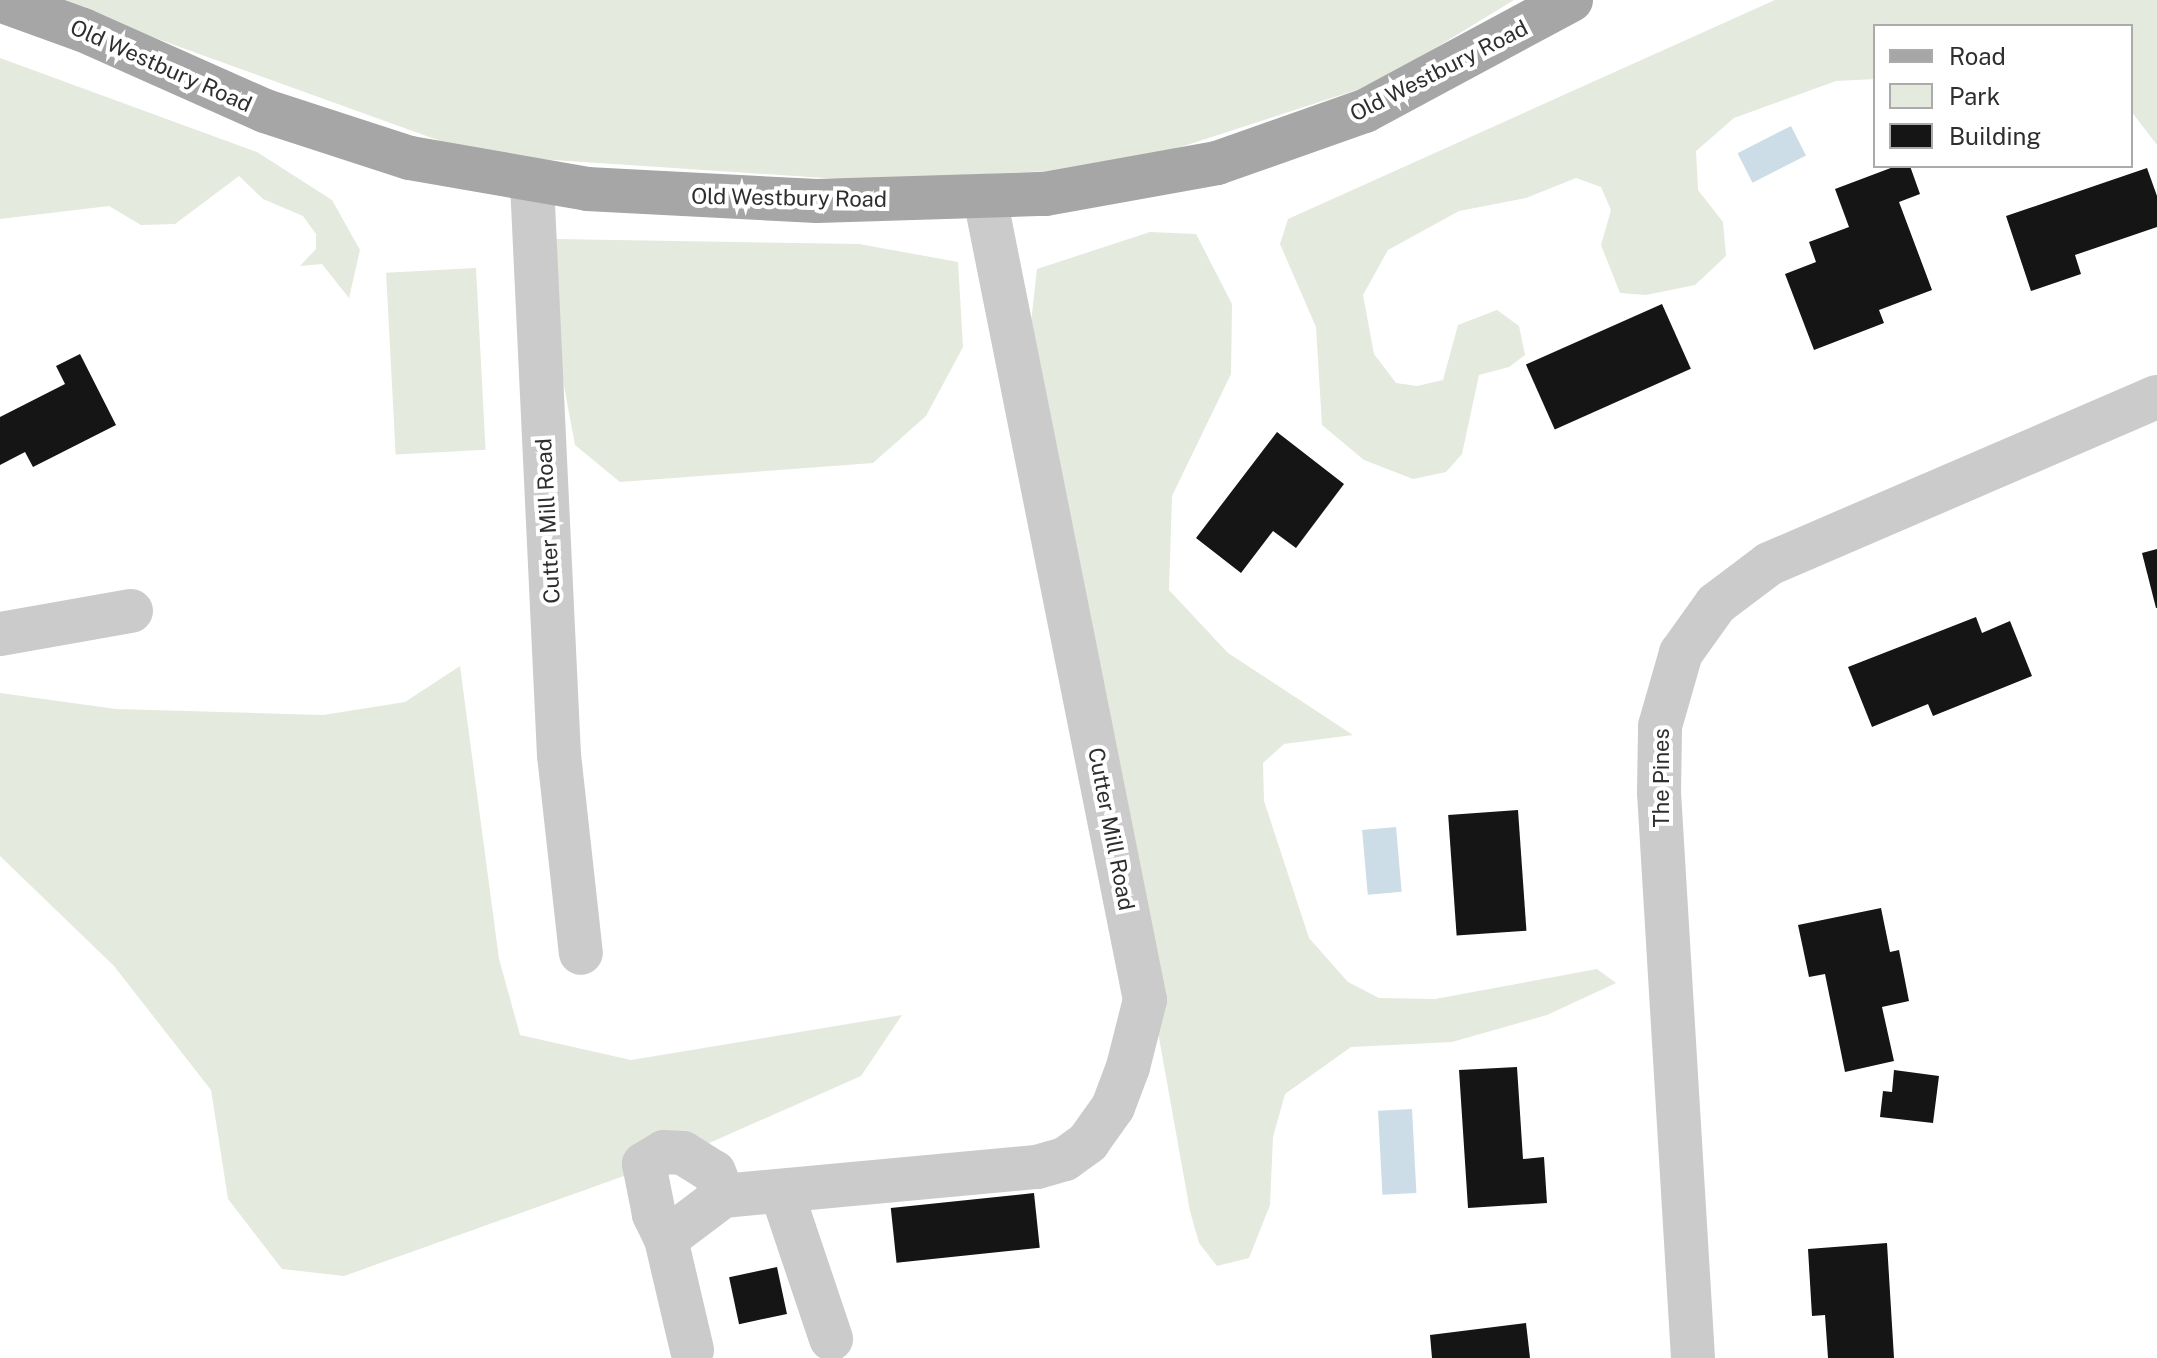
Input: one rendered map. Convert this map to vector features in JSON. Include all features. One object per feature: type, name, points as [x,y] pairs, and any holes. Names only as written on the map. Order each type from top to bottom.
[{"type":"main road","name":"Old Westbury Road","points":[[0,0],[327,133],[410,158],[532,183],[757,199],[985,198],[1129,183],[1217,163],[1311,133],[1416,88],[1571,0]]},
{"type":"street","name":"Cutter Mill Road","points":[[532,183],[559,755],[581,953]]},
{"type":"street","name":"Cutter Mill Road","points":[[723,1196],[782,1193],[1037,1167],[1065,1159],[1088,1142],[1113,1107],[1145,1000],[985,198]]},
{"type":"street","name":"The Pines","points":[[1693,1358],[1659,793],[1660,726],[1681,653],[1716,604],[1769,564],[2157,397]]},
{"type":"street","points":[[0,634],[131,611]]},
{"type":"street","points":[[666,1239],[723,1196],[714,1172],[683,1153],[664,1152],[644,1164],[654,1214],[666,1239],[692,1350]]},
{"type":"street","points":[[782,1193],[831,1339]]},
{"type":"green space","points":[[50,0],[1514,0],[1378,83],[1116,168],[854,180],[479,155]]},
{"type":"green space","points":[[1775,0],[2157,0],[2157,145],[2133,114],[2133,24],[1873,24],[1873,79],[1836,81],[1734,118],[1696,151],[1698,190],[1723,222],[1726,256],[1695,285],[1646,295],[1620,293],[1601,245],[1611,210],[1601,187],[1576,178],[1526,198],[1459,211],[1388,250],[1363,295],[1374,354],[1396,383],[1417,386],[1443,380],[1458,325],[1497,310],[1519,326],[1525,355],[1509,367],[1479,375],[1462,454],[1446,472],[1413,479],[1364,460],[1322,425],[1316,327],[1280,244],[1288,219]]},
{"type":"green space","points":[[0,58],[257,152],[332,200],[360,250],[349,298],[322,264],[300,266],[316,249],[316,234],[303,216],[263,199],[239,176],[175,224],[141,225],[109,206],[0,219]]},
{"type":"green space","points":[[1150,232],[1196,234],[1232,304],[1231,374],[1172,496],[1169,590],[1228,653],[1353,735],[1284,744],[1263,763],[1264,801],[1309,938],[1348,982],[1379,998],[1435,999],[1597,969],[1616,983],[1547,1015],[1452,1042],[1351,1047],[1285,1094],[1273,1137],[1270,1205],[1249,1258],[1217,1266],[1199,1243],[1190,1211],[1031,322],[1037,269]]},
{"type":"green space","points":[[555,239],[859,244],[958,262],[963,347],[926,416],[873,463],[620,482],[575,445],[547,295]]},
{"type":"green space","points":[[476,268],[486,450],[396,454],[386,273]]},
{"type":"green space","points":[[460,666],[499,959],[520,1035],[631,1060],[902,1015],[861,1076],[680,1156],[344,1276],[282,1269],[228,1199],[211,1090],[114,966],[0,856],[0,693],[116,709],[323,715],[405,702]]},
{"type":"shaded area","points":[[1791,126],[1806,155],[1753,183],[1738,153]]},
{"type":"shaded area","points":[[1396,827],[1402,892],[1368,895],[1362,830]]},
{"type":"shaded area","points":[[1412,1109],[1416,1193],[1382,1195],[1378,1111]]},
{"type":"building","points":[[1891,168],[1911,168],[1920,194],[1899,202],[1932,290],[1879,310],[1884,323],[1814,350],[1785,274],[1816,262],[1809,242],[1849,227],[1835,189]]},
{"type":"building","points":[[2147,168],[2157,196],[2157,227],[2075,255],[2081,274],[2031,291],[2006,216]]},
{"type":"building","points":[[1662,304],[1691,369],[1555,429],[1526,365]]},
{"type":"building","points":[[80,354],[116,425],[33,467],[25,452],[0,465],[0,417],[65,384],[56,366]]},
{"type":"building","points":[[1277,432],[1344,484],[1296,548],[1273,531],[1241,573],[1196,538]]},
{"type":"building","points":[[2157,549],[2157,608],[2156,608],[2142,553]]},
{"type":"building","points":[[1976,617],[1982,633],[2010,621],[2032,676],[1933,716],[1928,704],[1872,727],[1848,667]]},
{"type":"building","points":[[1518,810],[1526,931],[1457,936],[1448,815]]},
{"type":"building","points":[[1881,908],[1890,952],[1899,950],[1909,1001],[1882,1007],[1894,1061],[1845,1072],[1825,974],[1809,977],[1798,925]]},
{"type":"building","points":[[1517,1067],[1523,1159],[1544,1157],[1547,1203],[1468,1208],[1459,1070]]},
{"type":"building","points":[[1894,1070],[1939,1076],[1933,1123],[1880,1117],[1883,1091],[1892,1092]]},
{"type":"building","points":[[1034,1193],[1040,1248],[897,1263],[891,1208]]},
{"type":"building","points":[[1887,1243],[1894,1358],[1828,1358],[1825,1315],[1812,1316],[1808,1249]]},
{"type":"building","points":[[777,1267],[787,1314],[739,1324],[729,1277]]},
{"type":"building","points":[[1526,1323],[1530,1358],[1432,1358],[1430,1335]]}]
